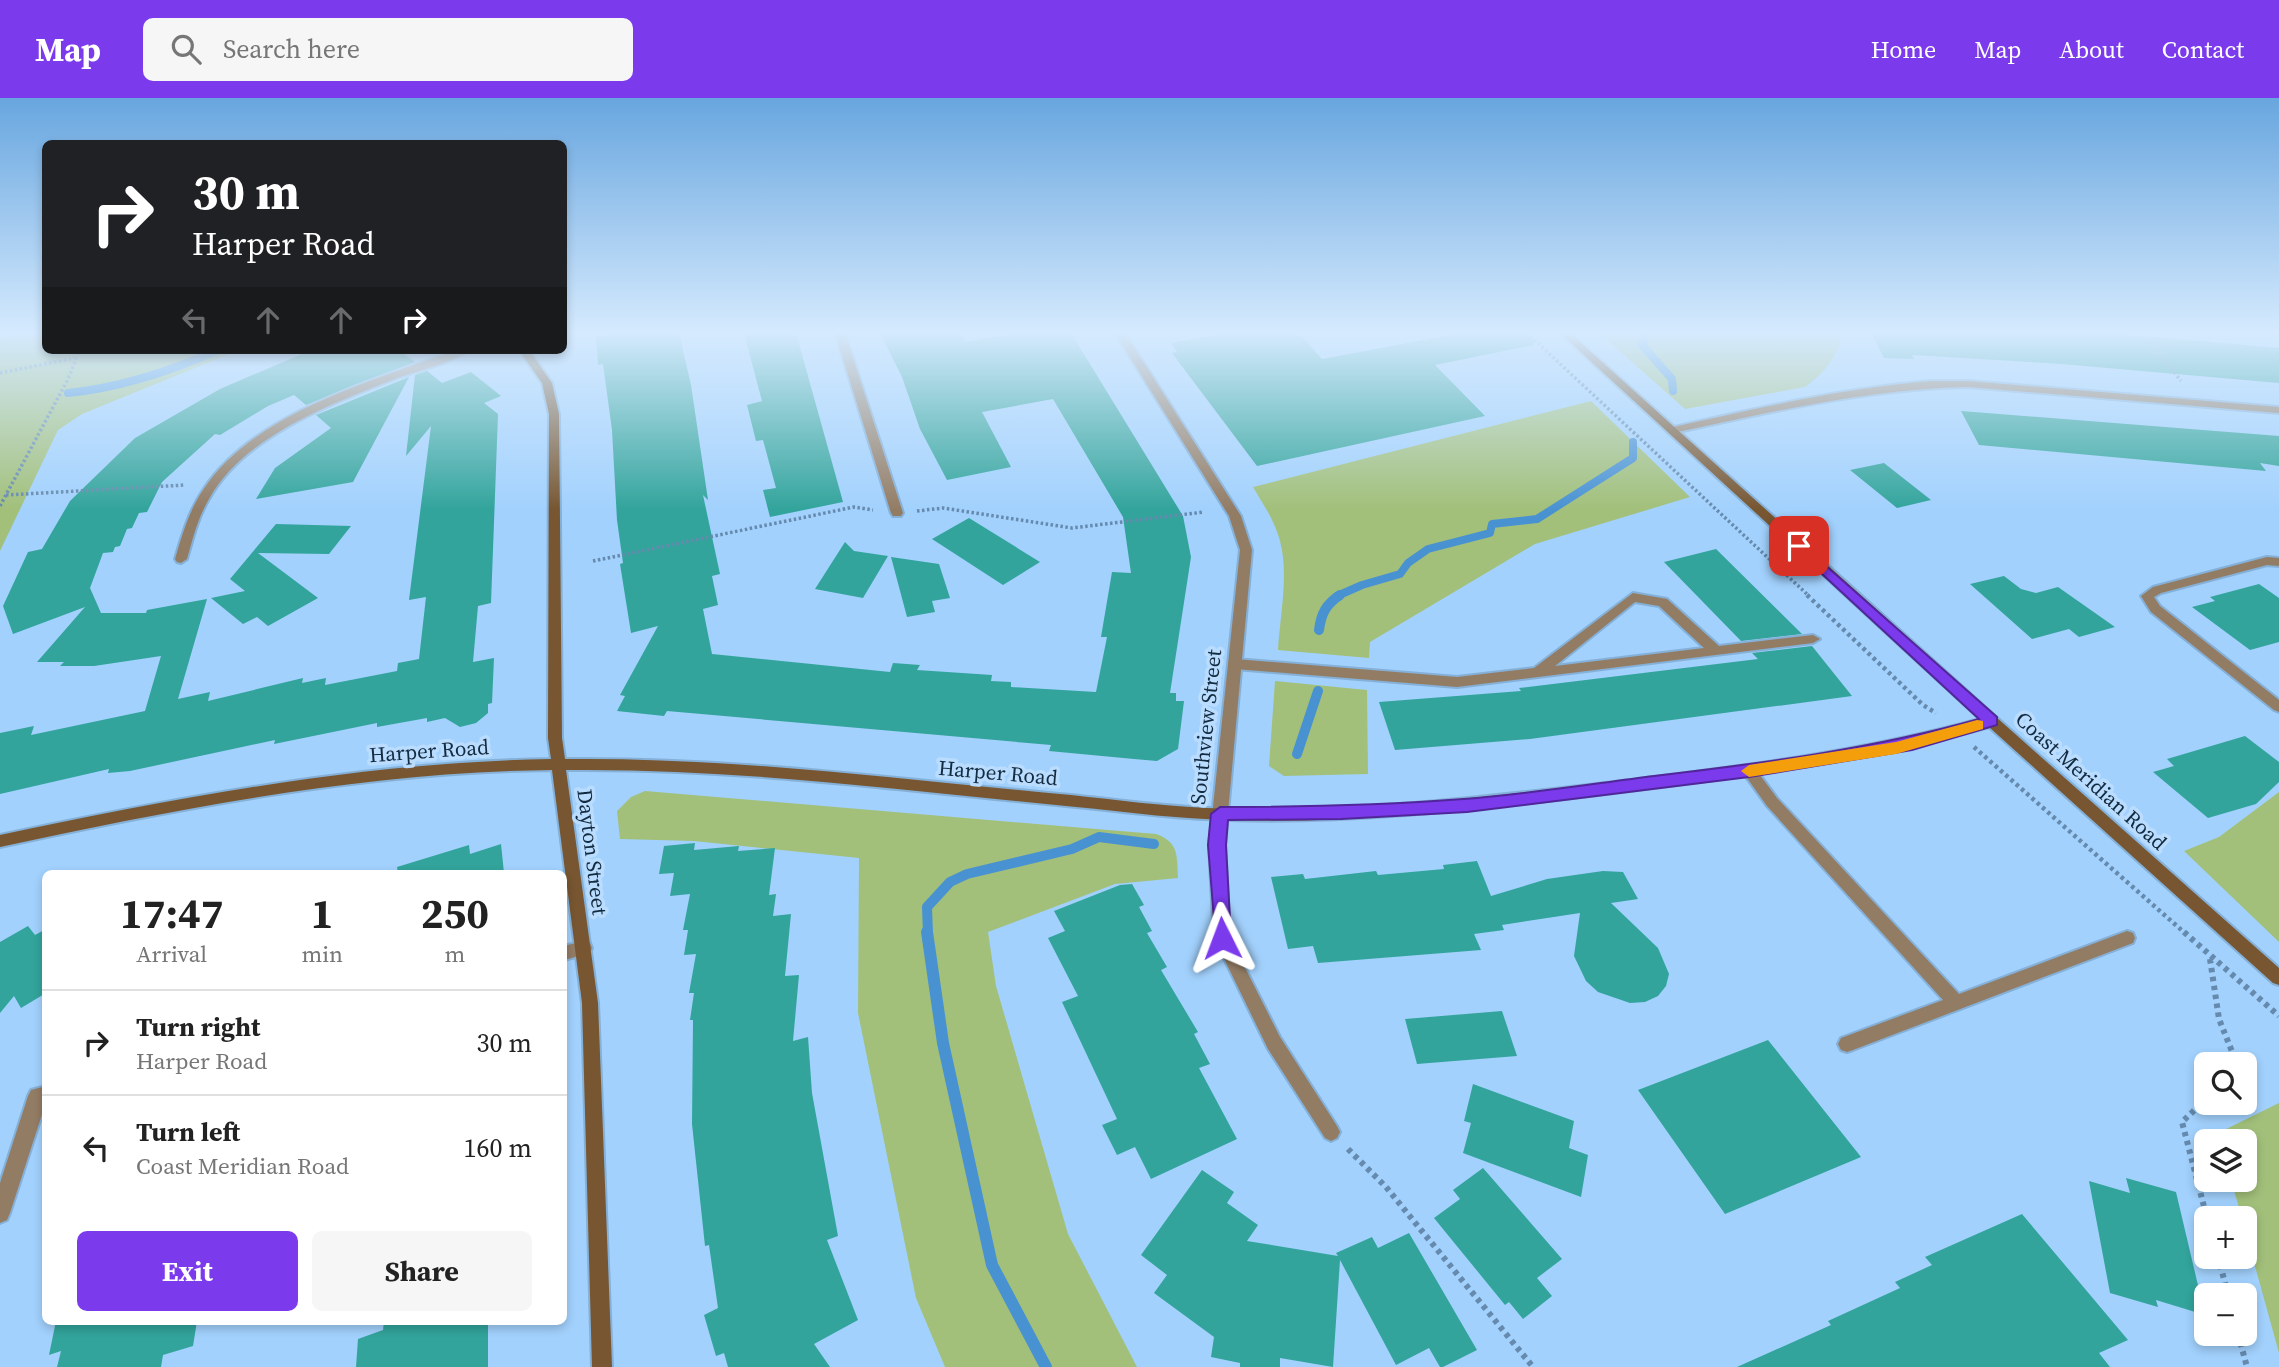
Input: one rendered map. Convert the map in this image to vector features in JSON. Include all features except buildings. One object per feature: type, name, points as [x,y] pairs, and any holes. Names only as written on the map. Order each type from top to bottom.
[{"type":"street","points":[[181,559],[195,513],[207,492],[225,470],[248,450],[304,416],[362,392]]},
{"type":"street","name":"Dayton Street","points":[[549,392],[553,402],[555,738],[590,1003],[602,1367]]},
{"type":"street","points":[[859,392],[897,513]]},
{"type":"street","name":"Southview Street","points":[[1158,392],[1235,516],[1243,535],[1246,567],[1217,845],[1222,938],[1274,1043],[1331,1132]]},
{"type":"street","name":"Coast Meridian Road","points":[[1631,392],[1991,721],[2279,978]]},
{"type":"street","points":[[1673,430],[1861,392]]},
{"type":"street","points":[[2071,392],[2279,410]]},
{"type":"street","points":[[2279,562],[2253,565],[2157,590],[2147,596],[2155,609],[2279,707]]},
{"type":"street","points":[[1537,672],[1633,597],[1663,602],[1716,650]]},
{"type":"street","points":[[1235,664],[1457,682],[1813,639]]},
{"type":"street","name":"Harper Road","points":[[0,841],[199,800],[307,784],[450,769],[560,765],[695,767],[1220,814],[1341,813],[1467,805],[1749,771],[1896,748],[1991,721]]},
{"type":"street","points":[[1749,771],[1772,802],[1956,1002]]},
{"type":"street","points":[[1847,1044],[2127,938]]},
{"type":"street","points":[[567,952],[584,948]]},
{"type":"street","points":[[0,1213],[37,1096],[42,1095]]},
{"type":"path","points":[[0,506],[61,392]]},
{"type":"path","points":[[1593,392],[1913,696],[1930,707]]},
{"type":"path","points":[[6,495],[185,485]]},
{"type":"path","points":[[593,561],[854,507]]},
{"type":"path","points":[[943,508],[1072,528],[1203,512]]},
{"type":"path","points":[[1980,753],[2279,1016]]},
{"type":"path","points":[[2210,958],[2219,1019],[2232,1052]]},
{"type":"path","points":[[2194,1110],[2182,1122],[2204,1206]]},
{"type":"path","points":[[1331,1132],[1387,1187],[1533,1367]]},
{"type":"path","points":[[2241,1346],[2247,1367]]},
{"type":"green space","points":[[0,392],[135,392],[82,414],[58,430],[0,551]]},
{"type":"green space","points":[[1666,392],[1777,392],[1685,409]]},
{"type":"green space","points":[[1591,401],[1690,497],[1535,544],[1370,642],[1369,658],[1278,650],[1284,581],[1283,554],[1275,527],[1253,487]]},
{"type":"green space","points":[[1275,681],[1367,690],[1368,774],[1284,776],[1269,766]]},
{"type":"green space","points":[[645,791],[1156,834],[1169,841],[1177,857],[1178,878],[1115,884],[988,932],[996,986],[1068,1234],[1137,1367],[945,1367],[916,1298],[858,1013],[859,858],[694,841],[620,839],[617,811],[631,797]]},
{"type":"green space","points":[[2279,792],[2279,942],[2184,851],[2219,837]]},
{"type":"green space","points":[[2279,1103],[2279,1353],[2256,1269],[2257,1206],[2239,1206],[2234,1192],[2257,1192],[2257,1129],[2226,1129]]},
{"type":"waterway","points":[[68,393],[73,392]]},
{"type":"waterway","points":[[1337,596],[1362,585],[1400,574],[1408,563],[1428,549],[1490,533],[1492,524],[1537,519],[1633,458],[1633,442]]},
{"type":"waterway","points":[[1319,630],[1325,610],[1340,595]]},
{"type":"waterway","points":[[1297,754],[1318,691]]},
{"type":"waterway","points":[[928,934],[927,907],[950,882],[967,874],[1072,849],[1099,837],[1154,844]]},
{"type":"waterway","points":[[927,932],[943,1043],[992,1265],[1046,1367]]},
{"type":"slow traffic","points":[[1749,771],[1896,748],[1977,725]]},
{"type":"route","points":[[1222,938],[1217,845],[1220,814],[1341,813],[1467,805],[1749,771],[1896,748],[1991,721],[1799,546]]}]
